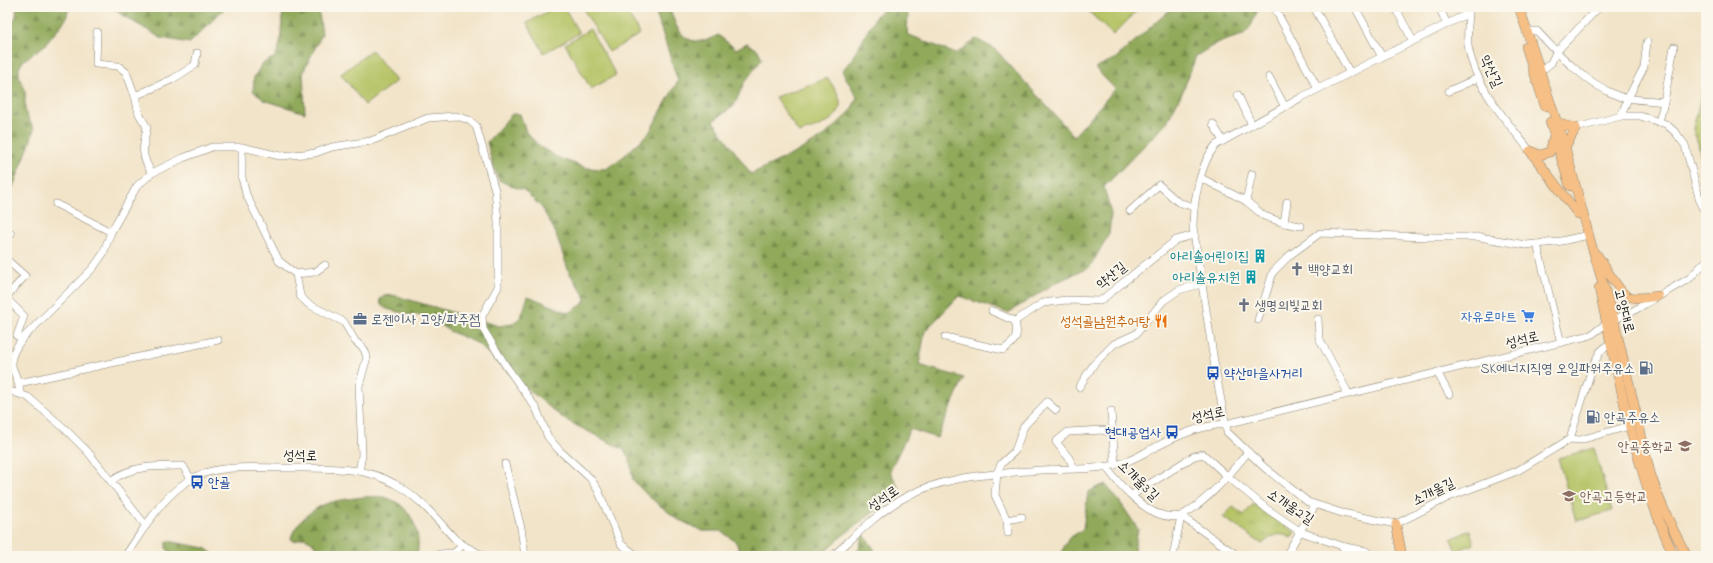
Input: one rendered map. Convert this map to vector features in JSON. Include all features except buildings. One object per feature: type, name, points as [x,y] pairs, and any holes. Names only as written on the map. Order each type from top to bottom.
[{"type":"main road","name":"고양대로","points":[[1512,7],[1554,135],[1610,321],[1656,491],[1673,531],[1687,556]]},
{"type":"main road","name":"고양대로","points":[[1519,7],[1565,147],[1592,247],[1610,321],[1611,342],[1629,426],[1653,507],[1674,556]]},
{"type":"main road","points":[[1556,121],[1563,125],[1576,128],[1565,147]]},
{"type":"main road","points":[[1530,151],[1540,155],[1550,152],[1554,135]]},
{"type":"main road","points":[[1530,151],[1578,214]]},
{"type":"main road","points":[[1592,247],[1620,289],[1626,295],[1636,298],[1658,296]]},
{"type":"main road","points":[[1396,524],[1402,556]]},
{"type":"street","points":[[1274,7],[1318,89]]},
{"type":"street","points":[[1314,7],[1350,73]]},
{"type":"street","points":[[1354,7],[1382,57]]},
{"type":"street","points":[[1395,7],[1413,41]]},
{"type":"street","points":[[1439,7],[1447,24]]},
{"type":"street","points":[[1540,72],[1551,63],[1556,52],[1599,7]]},
{"type":"street","name":"약산길","points":[[1226,424],[1201,284],[1194,235],[1194,207],[1201,178],[1210,153],[1223,141],[1284,107],[1447,24],[1469,10]]},
{"type":"street","name":"약산길","points":[[1469,10],[1468,45],[1478,78],[1490,98],[1530,151]]},
{"type":"street","points":[[1526,31],[1537,31],[1556,52],[1592,81],[1619,97],[1664,102]]},
{"type":"street","points":[[97,32],[96,64],[118,66],[126,72],[135,96],[139,114],[147,127],[142,151],[146,164],[152,173]]},
{"type":"street","points":[[1621,116],[1628,98],[1644,67],[1647,42]]},
{"type":"street","points":[[1659,122],[1674,47]]},
{"type":"street","points":[[135,96],[174,79],[195,65],[197,53]]},
{"type":"street","points":[[1269,77],[1284,107]]},
{"type":"street","points":[[1450,91],[1478,78]]},
{"type":"street","points":[[1238,95],[1252,125]]},
{"type":"street","points":[[20,393],[19,383],[10,364],[13,351],[22,339],[93,268],[103,254],[112,232],[137,186],[152,173],[212,147],[242,147],[280,156],[300,155],[315,153],[332,147],[371,141],[428,118],[456,116],[469,120],[476,126],[495,190],[498,221],[498,287],[482,316],[484,329],[506,366],[536,408],[548,436],[559,450],[590,478],[598,490],[621,544],[637,556]]},
{"type":"street","points":[[1576,128],[1621,116],[1640,116],[1666,124],[1675,132],[1685,145],[1706,213]]},
{"type":"street","points":[[1213,124],[1223,141]]},
{"type":"street","points":[[242,147],[242,178],[246,194],[279,260],[296,274],[300,296],[308,304],[344,322],[355,341],[364,350],[367,357],[358,386],[362,455],[359,471]]},
{"type":"street","points":[[1246,201],[1252,174]]},
{"type":"street","points":[[1201,178],[1246,201],[1264,216],[1284,223],[1301,226]]},
{"type":"street","points":[[1130,212],[1159,185],[1178,202],[1194,207]]},
{"type":"street","points":[[1284,223],[1287,202]]},
{"type":"street","points":[[56,204],[112,232]]},
{"type":"street","points":[[1258,320],[1273,272],[1290,255],[1320,233],[1426,237],[1480,237],[1526,246],[1557,242],[1584,236]]},
{"type":"street","name":"약산길","points":[[1015,321],[1043,304],[1066,300],[1100,301],[1176,240],[1194,235]]},
{"type":"street","points":[[1537,244],[1561,342]]},
{"type":"street","points":[[7,260],[25,276],[7,296]]},
{"type":"street","name":"성석로","points":[[832,556],[879,515],[900,500],[923,488],[959,479],[997,473],[1115,465],[1133,459],[1186,432],[1209,425],[1226,424],[1590,334],[1610,321],[1690,278],[1706,261]]},
{"type":"street","points":[[296,274],[315,272],[325,265]]},
{"type":"street","points":[[1080,387],[1094,364],[1114,344],[1136,334],[1163,301],[1179,290],[1201,284]]},
{"type":"street","points":[[7,299],[24,316],[17,336],[22,339]]},
{"type":"street","points":[[945,337],[1003,350],[1013,342],[1018,332],[1015,321],[992,311]]},
{"type":"street","points":[[1318,319],[1319,338],[1348,393]]},
{"type":"street","points":[[19,383],[218,340]]},
{"type":"street","points":[[1611,342],[1600,352],[1593,365],[1570,439],[1580,440],[1629,426]]},
{"type":"street","points":[[1437,372],[1449,394]]},
{"type":"street","points":[[7,390],[20,393],[28,397],[64,428],[88,452],[146,526]]},
{"type":"street","points":[[1008,533],[1008,520],[995,495],[997,473],[1001,464],[1015,451],[1024,426],[1047,402],[1056,410]]},
{"type":"street","points":[[1111,411],[1115,465]]},
{"type":"street","points":[[1226,424],[1229,434],[1302,499],[1315,505],[1356,517],[1396,524]]},
{"type":"street","points":[[1074,468],[1069,458],[1056,442],[1068,432],[1102,430],[1113,434]]},
{"type":"street","name":"소개울길","points":[[1396,524],[1448,497],[1517,471],[1570,439]]},
{"type":"street","points":[[1181,516],[1194,509],[1228,476],[1248,452]]},
{"type":"street","name":"소개울2길","points":[[1132,495],[1194,456],[1203,454],[1267,508],[1301,532],[1346,547],[1366,551],[1371,556]]},
{"type":"street","points":[[505,464],[521,528],[525,556]]},
{"type":"street","points":[[111,481],[118,476],[136,469],[166,466],[183,466],[191,479]]},
{"type":"street","name":"소개울3길","points":[[1106,466],[1110,473],[1149,510],[1170,517],[1181,516]]},
{"type":"street","name":"성석로","points":[[125,556],[162,503],[191,479],[206,472],[238,468],[332,468],[372,474],[395,484],[406,491],[463,545],[484,556]]},
{"type":"street","points":[[1286,556],[1315,505]]},
{"type":"street","points":[[1173,556],[1181,516]]},
{"type":"street","points":[[1181,516],[1238,556]]},
{"type":"street","points":[[1008,520],[1022,517]]},
{"type":"street","points":[[435,556],[454,553],[463,545]]},
{"type":"street","points":[[1341,556],[1346,547]]},
{"type":"green space","points":[[17,7],[69,7],[66,19],[45,45],[24,60],[19,68],[19,77],[25,91],[25,112],[34,129],[29,146],[7,202],[7,27],[16,17]]},
{"type":"green space","points":[[112,7],[226,7],[190,43],[161,38],[122,15]]},
{"type":"green space","points":[[283,7],[318,7],[322,34],[303,72],[305,113],[264,100],[253,91],[254,77],[262,64],[275,57],[280,44]]},
{"type":"green space","points":[[555,7],[564,7],[579,33],[544,53],[527,23]]},
{"type":"green space","points":[[582,7],[624,7],[640,34],[609,52]]},
{"type":"green space","points":[[654,7],[669,7],[680,32],[689,39],[700,41],[718,35],[736,49],[747,43],[758,50],[762,59],[744,83],[734,106],[713,121],[751,174],[795,153],[824,136],[851,111],[857,97],[842,71],[851,60],[876,16],[885,10],[904,9],[908,15],[907,34],[956,54],[976,39],[995,49],[1074,136],[1115,89],[1095,68],[1116,58],[1173,7],[1259,7],[1251,26],[1243,35],[1217,43],[1196,56],[1183,91],[1167,122],[1104,187],[1111,214],[1109,234],[1090,267],[1055,283],[1008,313],[959,296],[925,331],[919,365],[964,378],[937,438],[910,429],[890,471],[901,492],[842,536],[820,556],[741,556],[736,542],[721,531],[703,531],[677,519],[647,495],[633,480],[630,460],[624,450],[564,419],[506,371],[477,343],[449,331],[427,316],[406,314],[387,309],[381,305],[380,299],[384,296],[393,295],[499,326],[513,323],[520,317],[528,296],[569,313],[583,304],[586,298],[569,272],[554,229],[542,208],[524,190],[499,180],[493,167],[487,142],[512,114],[520,114],[526,132],[540,147],[559,158],[586,168],[606,169],[624,156],[649,133],[678,81]]},
{"type":"green space","points":[[1084,7],[1141,7],[1113,35]]},
{"type":"green space","points":[[590,29],[616,75],[591,89],[565,44]]},
{"type":"green space","points":[[372,50],[396,81],[365,105],[341,74]]},
{"type":"green space","points":[[1706,75],[1706,169],[1702,168],[1699,146],[1693,129]]},
{"type":"green space","points":[[828,78],[839,97],[840,105],[838,112],[828,122],[799,133],[775,97]]},
{"type":"green space","points":[[1594,448],[1612,511],[1576,521],[1558,458]]},
{"type":"green space","points":[[1105,484],[1120,502],[1138,529],[1133,556],[1059,556],[1069,538],[1083,529],[1088,492]]},
{"type":"green space","points":[[364,497],[383,497],[392,500],[407,511],[416,528],[418,537],[417,556],[318,556],[318,549],[311,541],[304,538],[294,541],[291,539],[294,530],[311,512],[325,504],[332,502]]},
{"type":"green space","points":[[1253,504],[1295,532],[1291,538],[1283,535],[1276,535],[1262,544],[1223,517],[1233,507],[1244,515]]},
{"type":"green space","points":[[1470,530],[1474,544],[1456,551],[1451,539]]},
{"type":"green space","points":[[863,533],[874,549],[875,556],[857,556]]},
{"type":"green space","points":[[168,541],[205,548],[216,556],[173,556],[166,548],[166,543]]},
{"type":"place","name":"아리솔어린이집","points":[[1260,256]]},
{"type":"place","name":"백양교회","points":[[1297,269]]},
{"type":"place","name":"아리솔유치원","points":[[1251,277]]},
{"type":"place","name":"생명의빛교회","points":[[1244,305]]},
{"type":"place","name":"자유로마트","points":[[1528,316]]},
{"type":"place","name":"로젠이사 고양/파주점","points":[[360,319]]},
{"type":"place","name":"성석골남원추어탕","points":[[1161,321]]},
{"type":"place","name":"SK에너지직영 오일파워주유소","points":[[1646,368]]},
{"type":"place","name":"약산마을사거리","points":[[1213,373]]},
{"type":"place","name":"안곡주유소","points":[[1593,417]]},
{"type":"place","name":"현대공업사","points":[[1172,432]]},
{"type":"place","name":"안곡중학교","points":[[1685,446]]},
{"type":"place","name":"안골","points":[[197,482]]},
{"type":"place","name":"안곡고등학교","points":[[1569,496]]}]
